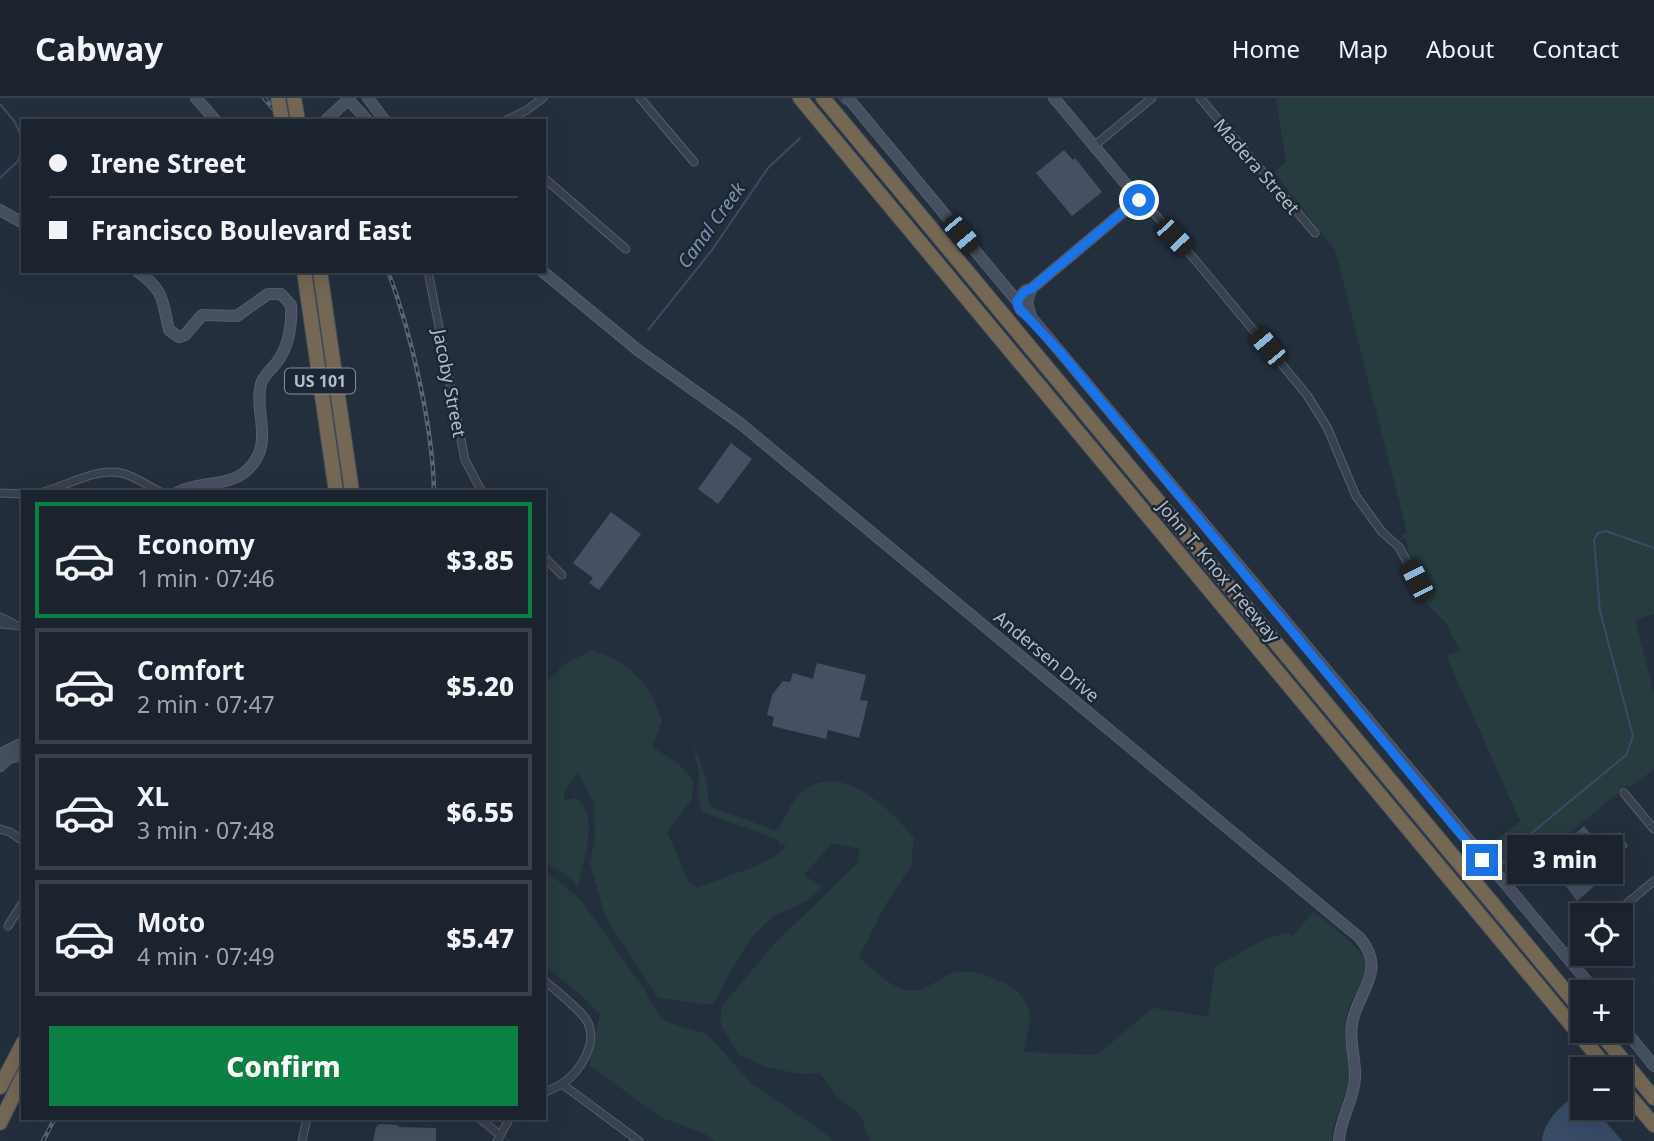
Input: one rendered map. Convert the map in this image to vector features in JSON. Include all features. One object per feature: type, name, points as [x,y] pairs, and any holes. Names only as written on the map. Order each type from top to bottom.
[{"type":"highway","points":[[278,98],[282,119]]},
{"type":"highway","points":[[294,98],[298,119]]},
{"type":"highway","points":[[823,98],[861,144]]},
{"type":"highway","points":[[830,98],[861,144]]},
{"type":"highway","name":"John T. Knox Freeway","points":[[802,100],[1598,1057]]},
{"type":"highway","name":"John T. Knox Freeway","points":[[861,144],[1570,997]]},
{"type":"highway","name":"US 101","points":[[304,273],[336,490]]},
{"type":"highway","name":"US 101","points":[[320,273],[352,490]]},
{"type":"highway","points":[[1608,1043],[1654,1098]]},
{"type":"highway","points":[[0,1087],[21,1047]]},
{"type":"highway","points":[[0,1125],[21,1080]]},
{"type":"highway","points":[[1633,1100],[1654,1125]]},
{"type":"street","points":[[196,98],[214,119]]},
{"type":"street","points":[[327,119],[348,98],[366,119]]},
{"type":"street","points":[[368,98],[383,119]]},
{"type":"street","points":[[378,98],[383,119]]},
{"type":"street","points":[[509,119],[543,98]]},
{"type":"street","points":[[640,98],[694,163]]},
{"type":"street","points":[[848,98],[1022,301]]},
{"type":"street","points":[[1054,98],[1130,188],[1134,199],[1146,204],[1307,395],[1326,427],[1356,496],[1385,537],[1399,547],[1417,580]]},
{"type":"street","points":[[1094,146],[1152,98]]},
{"type":"street","name":"Madera Street","points":[[1200,98],[1315,233]]},
{"type":"street","points":[[546,180],[626,248]]},
{"type":"street","points":[[1134,199],[1130,206],[1031,289],[1025,291],[1021,310],[1031,317],[1586,980]]},
{"type":"street","points":[[0,210],[21,222]]},
{"type":"street","points":[[140,273],[157,287],[165,305],[169,330],[179,337],[185,335],[202,315],[237,316],[270,293],[281,294],[292,305],[286,346],[261,384],[262,434],[256,458],[241,475],[185,490]]},
{"type":"street","name":"Jacoby Street","points":[[428,273],[465,460],[481,490]]},
{"type":"street","name":"Andersen Drive","points":[[544,273],[643,355],[730,415],[1360,938],[1369,951],[1371,972],[1352,1025],[1354,1083],[1342,1121],[1339,1141]]},
{"type":"street","points":[[48,490],[95,473],[113,472],[130,476],[156,490]]},
{"type":"street","points":[[0,493],[21,494]]},
{"type":"street","points":[[546,558],[562,575]]},
{"type":"street","points":[[0,617],[21,626]]},
{"type":"street","points":[[0,624],[21,626]]},
{"type":"street","points":[[2,758],[21,744]]},
{"type":"street","points":[[2,758],[21,755]]},
{"type":"street","points":[[1624,793],[1654,829]]},
{"type":"street","points":[[0,829],[21,840]]},
{"type":"street","points":[[1627,903],[1654,881]]},
{"type":"street","points":[[8,926],[21,905]]},
{"type":"street","points":[[1565,955],[1570,951]]},
{"type":"street","points":[[546,982],[587,1020],[589,1039],[587,1057],[562,1084],[546,1092]]},
{"type":"street","points":[[1633,1040],[1654,1066]]},
{"type":"street","points":[[562,1084],[639,1141]]},
{"type":"street","points":[[302,1141],[307,1120]]},
{"type":"street","points":[[481,1120],[498,1138],[509,1120]]},
{"type":"green space","points":[[1276,98],[1654,98],[1654,614],[1635,620],[1654,693],[1654,769],[1631,787],[1628,785],[1522,872],[1512,861],[1502,870],[1484,850],[1520,821],[1446,655],[1460,651],[1446,623],[1425,602],[1415,562],[1408,553],[1407,540],[1401,536],[1407,532],[1335,250],[1274,172],[1286,162]]},
{"type":"green space","points":[[593,650],[629,669],[651,695],[662,721],[652,747],[679,764],[693,780],[692,799],[667,832],[689,882],[698,888],[760,864],[781,852],[786,845],[702,812],[698,795],[699,770],[692,742],[704,773],[709,806],[777,831],[793,802],[808,788],[824,782],[841,783],[874,799],[914,838],[911,866],[886,904],[859,957],[886,980],[910,991],[919,990],[958,972],[978,974],[1010,986],[1019,993],[1029,1010],[1024,1052],[1097,1055],[1153,1008],[1208,1017],[1215,967],[1261,941],[1285,933],[1293,936],[1313,912],[1356,947],[1365,966],[1363,979],[1350,1004],[1346,1020],[1349,1079],[1334,1125],[1332,1141],[870,1141],[861,1116],[835,1095],[820,1073],[801,1074],[766,1067],[739,1055],[720,1023],[722,1006],[776,942],[857,864],[860,849],[832,843],[804,875],[822,887],[807,901],[773,916],[750,939],[712,1005],[658,998],[606,918],[590,864],[595,837],[594,803],[578,773],[564,792],[564,800],[576,798],[583,806],[589,828],[578,886],[563,873],[546,864],[546,681],[568,662]]},
{"type":"green space","points":[[546,873],[581,900],[646,992],[660,1017],[672,1024],[707,1034],[752,1084],[833,1141],[714,1141],[706,1134],[662,1118],[589,1065],[600,1015],[580,994],[546,968]]},
{"type":"water","points":[[1569,1101],[1570,1120],[1604,1120],[1622,1141],[1542,1141],[1546,1126],[1556,1112]]},
{"type":"building","points":[[1064,150],[1073,160],[1075,158],[1102,192],[1072,216],[1036,173]]},
{"type":"building","points":[[731,443],[752,459],[718,504],[698,489]]},
{"type":"building","points":[[611,512],[641,534],[599,590],[589,583],[593,578],[573,563]]},
{"type":"building","points":[[817,663],[866,675],[860,700],[868,701],[859,738],[828,730],[826,739],[772,726],[774,717],[767,715],[772,695],[783,681],[790,682],[793,673],[813,679]]},
{"type":"building","points":[[1584,826],[1593,837],[1597,834],[1616,856],[1607,863],[1613,870],[1577,901],[1546,860]]},
{"type":"building","points":[[1620,832],[1628,846],[1618,857],[1610,836]]},
{"type":"building","points":[[380,1124],[436,1128],[436,1141],[373,1141],[376,1127]]},
{"type":"waterway","name":"Canal Creek","points":[[839,98],[844,104]]},
{"type":"waterway","points":[[0,104],[15,122],[21,137]]},
{"type":"waterway","name":"Canal Creek","points":[[648,330],[712,250],[768,168],[800,138]]},
{"type":"waterway","points":[[0,178],[18,161],[21,151]]},
{"type":"waterway","points":[[1503,863],[1528,836],[1626,755],[1633,736],[1600,611],[1594,540],[1598,533],[1606,531],[1654,548]]},
{"type":"railway","points":[[264,98],[282,119]]},
{"type":"railway","points":[[389,273],[405,322],[419,380],[430,439],[434,490]]},
{"type":"railway","points":[[43,1141],[54,1120]]},
{"type":"route","points":[[1139,200],[1134,199],[1130,206],[1022,294],[1017,301],[1019,308],[1031,317],[1482,860]]}]
